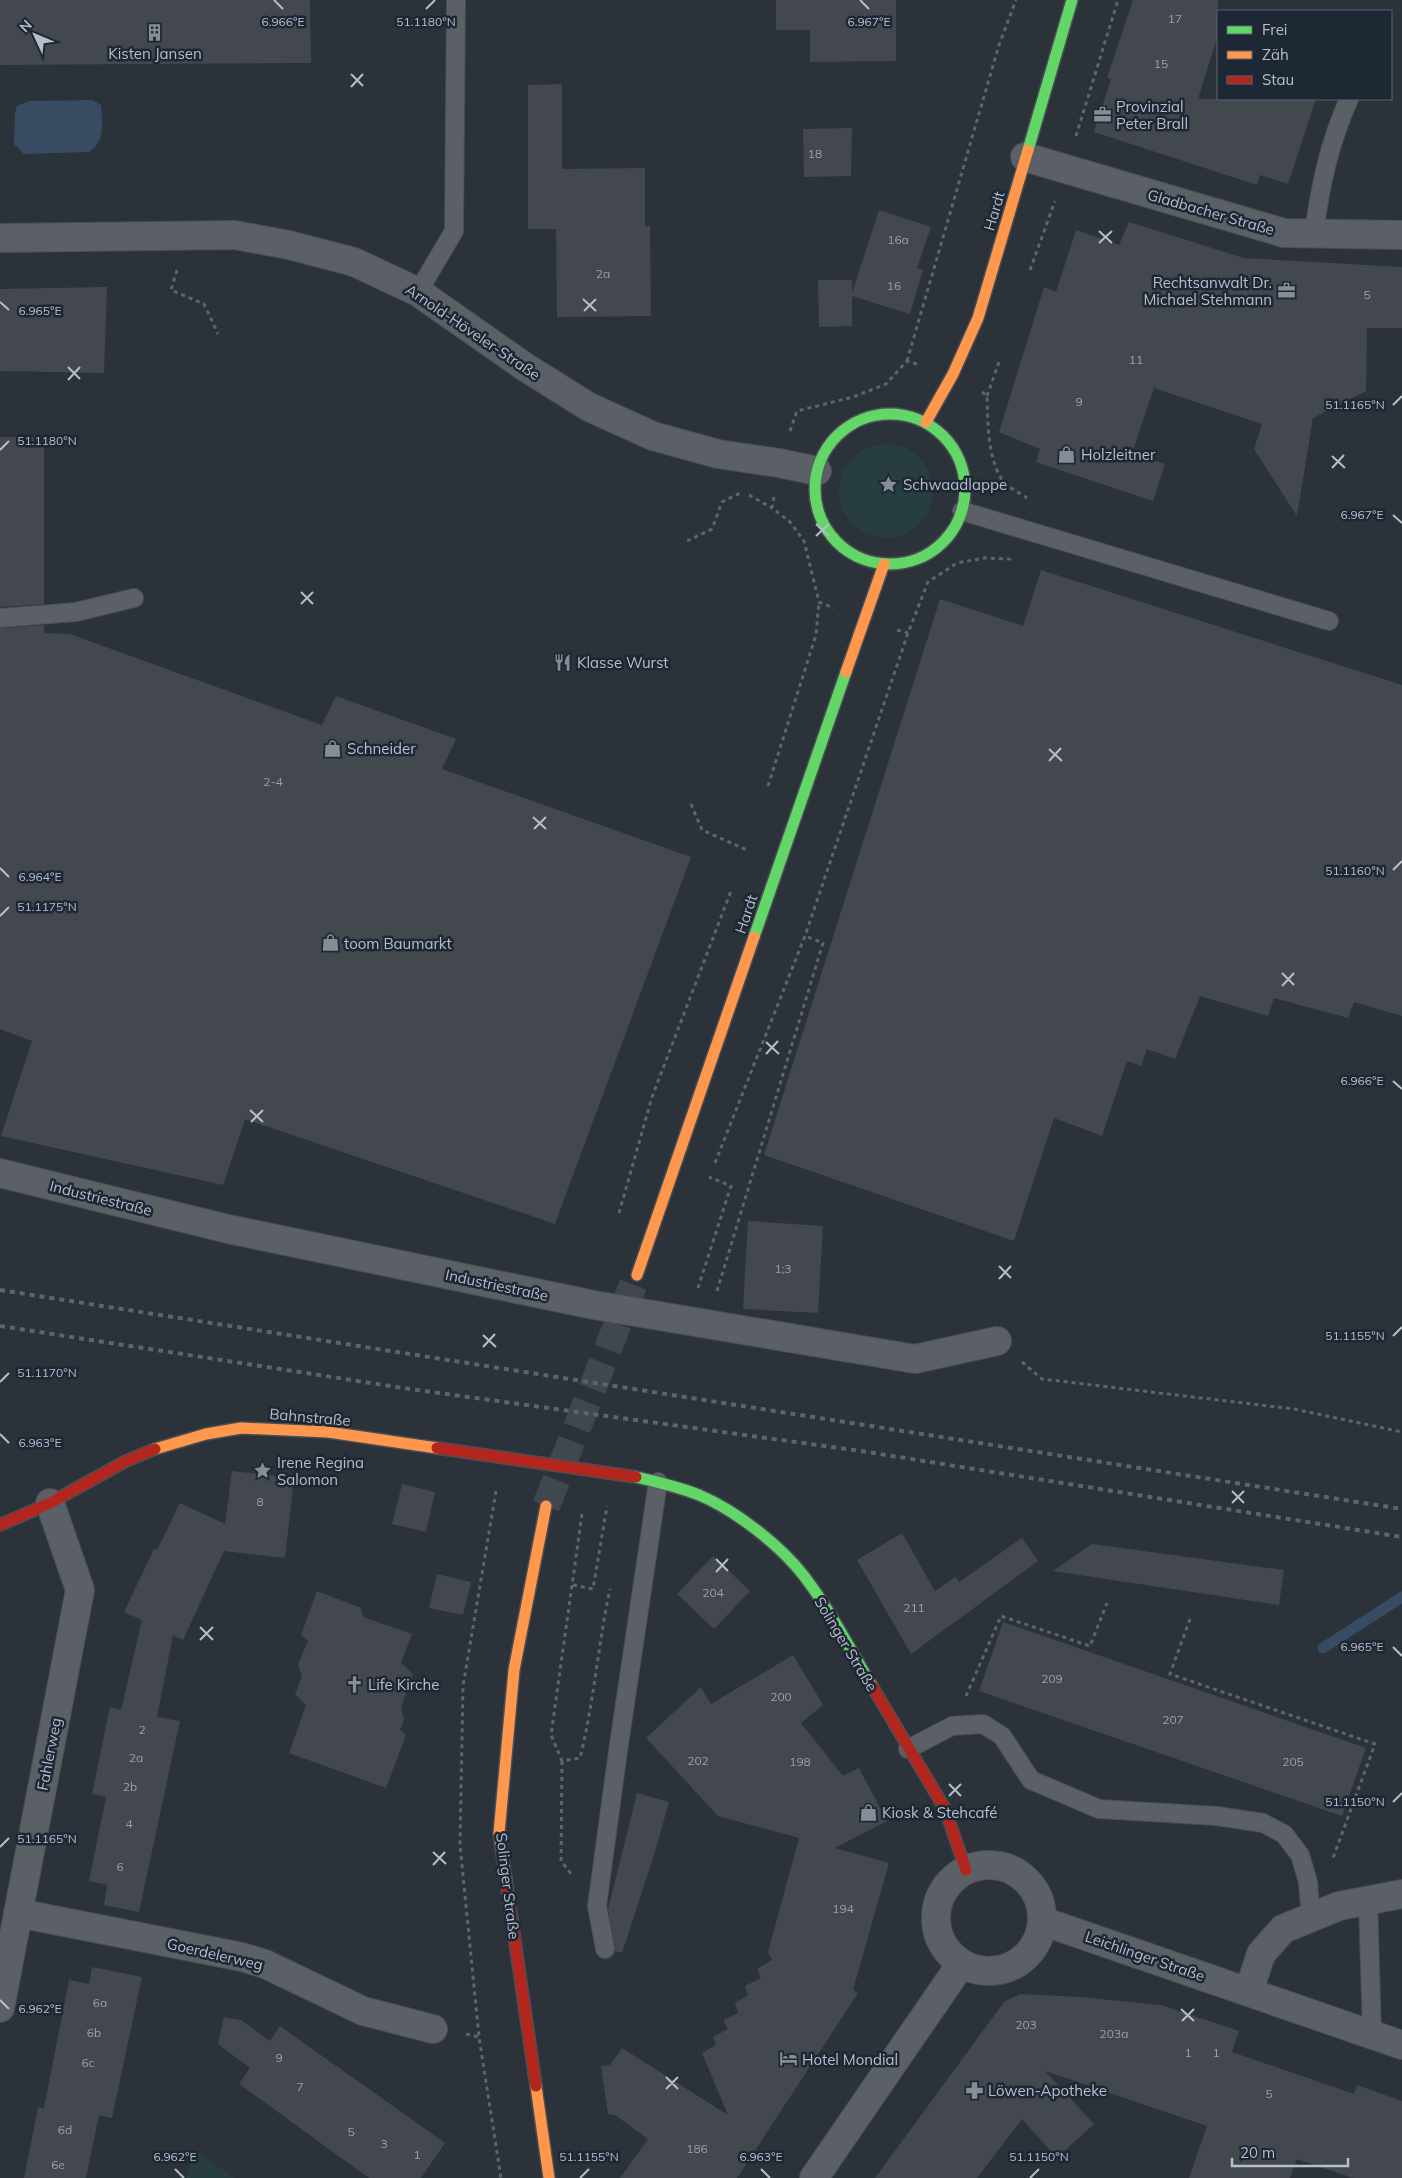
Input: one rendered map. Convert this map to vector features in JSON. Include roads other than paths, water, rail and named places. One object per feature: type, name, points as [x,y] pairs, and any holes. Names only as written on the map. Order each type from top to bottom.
[{"type":"main road","name":"Hardt","points":[[926,422],[954,374],[978,318],[1072,0]]},
{"type":"main road","points":[[881,413],[904,414],[926,422],[955,450],[963,469],[965,490],[962,511],[955,526],[945,540],[932,551],[901,563],[884,564],[868,561],[853,554],[839,545],[820,519],[814,487],[816,471],[826,450],[840,432],[859,419],[881,413]]},
{"type":"main road","name":"Hardt","points":[[637,1274],[884,564]]},
{"type":"main road","name":"Bahnstraße","points":[[0,1524],[50,1503],[126,1461],[150,1451],[206,1434],[241,1428],[328,1432],[634,1477]]},
{"type":"main road","name":"Solinger Straße","points":[[634,1477],[658,1482],[700,1496],[736,1517],[768,1541],[798,1569],[818,1596],[945,1809],[966,1870]]},
{"type":"main road","name":"Solinger Straße","points":[[546,1506],[514,1670],[499,1833],[549,2178]]},
{"type":"street","name":"Gladbacher Straße","points":[[1025,157],[1284,233],[1402,235]]},
{"type":"street","name":"Arnold-Höveler-Straße","points":[[0,238],[235,236],[289,245],[354,262],[418,292],[525,367],[588,407],[653,436],[718,454],[779,462],[816,471]]},
{"type":"street","name":"Industriestraße","points":[[0,1173],[228,1229],[594,1305],[914,1359],[997,1341]]},
{"type":"street","name":"Fahlerweg","points":[[0,2008],[80,1590],[50,1503]]},
{"type":"street","points":[[984,1865],[1002,1866],[1019,1874],[1032,1887],[1039,1903],[1042,1921],[1037,1939],[1028,1954],[1013,1965],[996,1970],[978,1970],[961,1964],[949,1953],[940,1939],[936,1915],[942,1891],[953,1879],[966,1870],[984,1865]]},
{"type":"street","points":[[1249,1991],[1262,1954],[1283,1929],[1340,1906],[1402,1894]]},
{"type":"street","name":"Goerdelerweg","points":[[18,1913],[242,1957],[265,1964],[363,2011],[433,2029]]},
{"type":"street","name":"Leichlinger Straße","points":[[1042,1921],[1402,2045]]},
{"type":"street","points":[[814,2178],[961,1964]]},
{"type":"lane","points":[[418,292],[454,230],[456,0]]},
{"type":"lane","points":[[1314,234],[1320,186],[1340,120],[1349,100]]},
{"type":"lane","points":[[962,511],[1329,621]]},
{"type":"lane","points":[[0,618],[76,612],[134,598]]},
{"type":"lane","points":[[605,1949],[597,1906],[658,1482]]},
{"type":"lane","points":[[908,1748],[952,1726],[983,1724],[1002,1736],[1031,1780],[1099,1809],[1217,1816],[1263,1823],[1284,1834],[1300,1855],[1308,1882],[1311,1918]]},
{"type":"lane","points":[[1368,1900],[1372,2034]]},
{"type":"water","points":[[92,100],[101,105],[102,132],[98,143],[89,152],[24,154],[14,144],[15,112],[17,106],[29,101]]},
{"type":"waterway","points":[[1323,1648],[1402,1597]]},
{"type":"tunnel","points":[[546,1506],[637,1275]]},
{"type":"railway","points":[[0,1290],[1402,1509]]},
{"type":"railway","points":[[0,1326],[410,1389],[861,1451],[1402,1537]]},
{"type":"place","name":"Kisten Jansen","points":[[155,32]]},
{"type":"place","name":"Provinzial Peter Brall","points":[[1102,115]]},
{"type":"place","name":"Rechtsanwalt Dr. Michael Stehmann","points":[[1286,291]]},
{"type":"place","name":"Holzleitner","points":[[1067,454]]},
{"type":"place","name":"Schwaadlappe","points":[[889,484]]},
{"type":"place","name":"Klasse Wurst","points":[[563,662]]},
{"type":"place","name":"Schneider","points":[[333,748]]},
{"type":"place","name":"toom Baumarkt","points":[[330,943]]},
{"type":"place","name":"Irene Regina Salomon","points":[[263,1471]]},
{"type":"place","name":"Life Kirche","points":[[354,1684]]},
{"type":"place","name":"Kiosk & Stehcafé","points":[[868,1812]]},
{"type":"place","name":"Hotel Mondial","points":[[788,2059]]},
{"type":"place","name":"Löwen-Apotheke","points":[[974,2090]]}]
